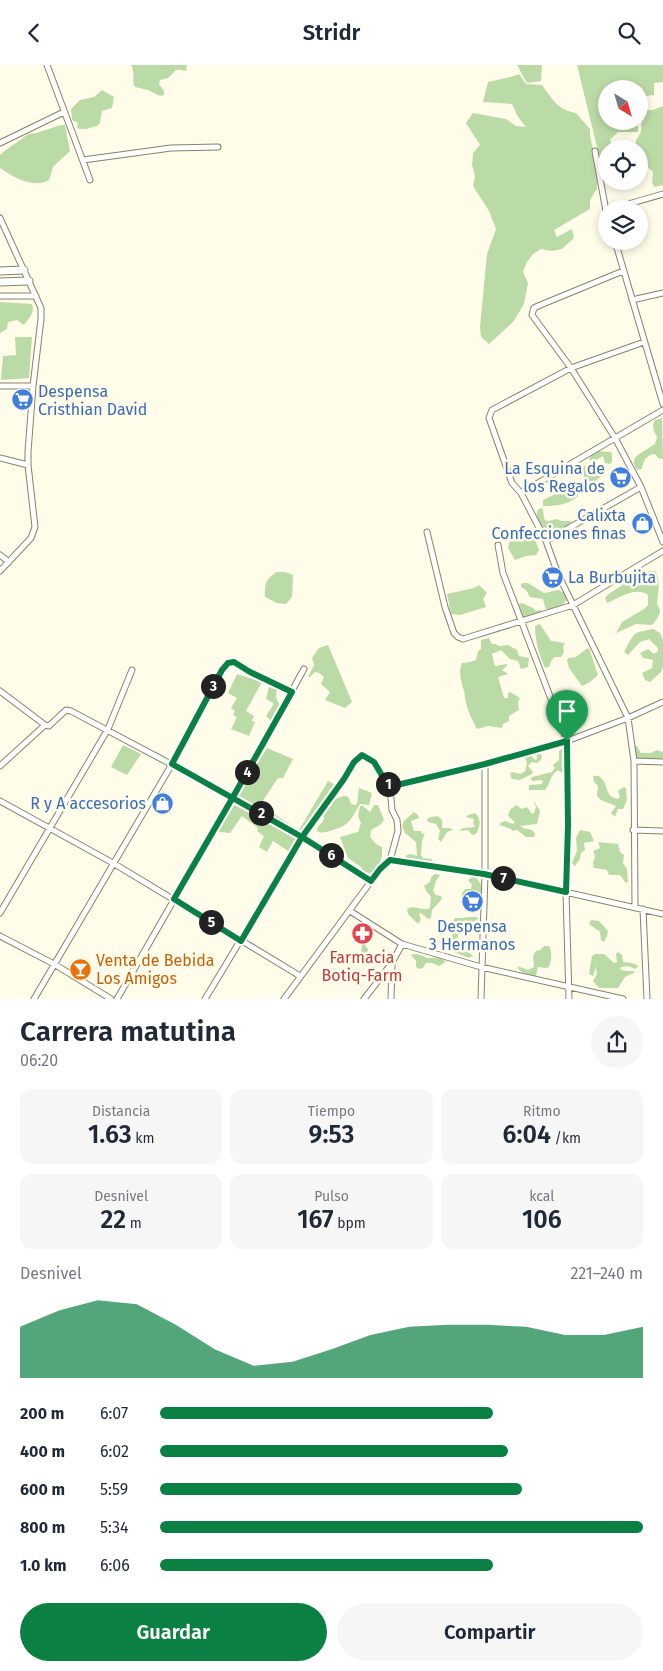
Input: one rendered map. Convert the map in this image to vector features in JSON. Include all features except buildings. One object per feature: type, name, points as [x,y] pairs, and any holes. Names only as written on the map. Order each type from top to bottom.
[{"type":"main road","points":[[0,271],[24,270]]},
{"type":"main road","points":[[0,282],[29,281]]},
{"type":"street","points":[[47,65],[90,180]]},
{"type":"street","points":[[0,143],[64,112]]},
{"type":"street","points":[[83,159],[171,148],[218,147]]},
{"type":"street","points":[[595,151],[604,200]]},
{"type":"street","points":[[642,200],[663,194]]},
{"type":"street","points":[[0,218],[41,308],[42,319],[33,386],[28,465],[35,527],[31,538],[0,571]]},
{"type":"street","points":[[617,250],[663,404]]},
{"type":"street","points":[[623,271],[534,309],[532,315],[571,368],[615,438],[641,487],[663,541]]},
{"type":"street","points":[[632,300],[663,293]]},
{"type":"street","points":[[0,296],[36,296]]},
{"type":"street","points":[[635,907],[634,761],[628,718],[558,574],[546,541],[522,493],[512,483],[489,418],[492,410],[571,368],[644,342]]},
{"type":"street","points":[[0,386],[33,386]]},
{"type":"street","points":[[522,493],[663,410]]},
{"type":"street","points":[[0,458],[28,465]]},
{"type":"street","points":[[546,541],[641,487]]},
{"type":"street","points":[[427,533],[445,607],[454,633],[464,639],[573,605],[663,551]]},
{"type":"street","points":[[498,545],[503,573],[567,741],[568,825],[566,892],[568,999]]},
{"type":"street","points":[[0,555],[9,562]]},
{"type":"street","points":[[34,999],[172,764],[222,670],[228,663],[234,662],[250,672],[292,692]]},
{"type":"street","points":[[117,999],[304,669]]},
{"type":"street","points":[[0,913],[108,729],[132,670]]},
{"type":"street","points":[[0,691],[45,725]]},
{"type":"street","points":[[390,789],[397,785],[485,764],[567,741],[628,718],[663,702]]},
{"type":"street","points":[[0,766],[45,725],[52,724],[66,710],[71,711],[233,797],[302,837],[371,881]]},
{"type":"street","points":[[204,999],[241,941],[302,837],[354,762],[362,755],[374,762],[390,789],[392,810],[397,820],[398,831],[390,860],[380,869],[284,999]]},
{"type":"street","points":[[634,761],[663,762]]},
{"type":"street","points":[[481,999],[485,764]]},
{"type":"street","points":[[0,801],[113,863],[300,976]]},
{"type":"street","points":[[633,830],[663,831]]},
{"type":"street","points":[[390,860],[484,874],[663,914]]},
{"type":"street","points":[[643,909],[647,999]]},
{"type":"street","points":[[350,911],[402,944],[481,967],[623,999]]},
{"type":"street","points":[[0,937],[54,964],[111,999]]},
{"type":"street","points":[[364,999],[392,963],[402,944]]},
{"type":"street","points":[[391,999],[392,963]]},
{"type":"green space","points":[[131,65],[187,65],[186,71],[177,70],[168,78],[160,80],[159,84],[164,91],[164,95],[160,96],[148,90],[135,87]]},
{"type":"green space","points":[[517,65],[542,65],[541,81],[527,83]]},
{"type":"green space","points":[[577,65],[663,65],[663,82],[654,83],[654,95],[648,96],[648,80],[598,80],[598,130],[638,130],[638,132],[618,132],[610,140],[598,140],[598,150]]},
{"type":"green space","points":[[519,74],[526,84],[542,85],[560,107],[576,113],[590,129],[598,168],[597,189],[590,200],[590,209],[554,230],[557,237],[572,229],[574,238],[562,249],[552,251],[541,249],[533,254],[527,262],[523,272],[528,283],[524,304],[513,322],[489,344],[481,337],[480,327],[487,254],[496,229],[489,211],[473,186],[475,176],[472,165],[473,153],[480,145],[466,123],[473,113],[506,119],[516,126],[526,127],[518,117],[512,104],[483,102],[488,82]]},
{"type":"green space","points":[[102,90],[114,97],[112,108],[102,111],[100,123],[97,126],[79,129],[77,127],[78,123],[72,120],[71,109],[80,100],[94,97]]},
{"type":"green space","points":[[663,106],[663,185],[654,187],[652,182],[653,172],[648,167],[648,140],[636,140],[641,130],[648,130],[648,110]]},
{"type":"green space","points":[[65,125],[70,151],[53,167],[49,180],[30,183],[0,168],[0,155],[6,149],[28,134]]},
{"type":"green space","points":[[0,302],[32,304],[30,318],[24,325],[17,320],[8,322],[7,329],[0,333]]},
{"type":"green space","points":[[15,337],[32,337],[29,378],[1,380],[3,356],[16,355]]},
{"type":"green space","points":[[662,418],[663,459],[658,458],[655,454],[650,455],[644,461],[642,469],[637,470],[634,460],[655,444],[657,437],[653,425],[655,420]]},
{"type":"green space","points":[[598,451],[611,452],[612,462],[610,464],[605,463],[603,456],[593,462],[589,460],[591,455]]},
{"type":"green space","points":[[585,465],[589,474],[602,474],[602,476],[584,489],[582,469]]},
{"type":"green space","points":[[572,486],[578,486],[578,496],[574,499],[562,504],[543,506],[543,500]]},
{"type":"green space","points":[[540,508],[543,509],[544,519],[547,521],[557,519],[572,521],[556,533],[544,534],[537,522],[537,511]]},
{"type":"green space","points":[[531,530],[539,550],[536,555],[515,560],[508,548],[511,540],[519,533]]},
{"type":"green space","points":[[650,571],[655,571],[658,578],[657,603],[660,611],[658,616],[652,625],[636,624],[616,633],[622,622],[648,605],[648,595],[633,592],[607,603],[605,598],[626,583]]},
{"type":"green space","points":[[277,572],[293,575],[292,597],[286,604],[277,603],[265,597],[266,582]]},
{"type":"green space","points":[[523,583],[528,583],[544,593],[559,590],[564,593],[567,600],[561,606],[547,610],[543,599],[530,597],[526,590],[521,587]]},
{"type":"green space","points":[[479,585],[487,593],[483,599],[486,607],[460,615],[451,614],[447,594],[474,588]]},
{"type":"green space","points":[[522,603],[536,611],[541,610],[542,613],[522,617],[519,604]]},
{"type":"green space","points":[[540,624],[551,641],[565,643],[563,647],[564,652],[561,657],[555,657],[551,661],[550,666],[545,668],[539,653],[536,637],[535,626]]},
{"type":"green space","points":[[653,629],[660,633],[663,640],[663,666],[661,672],[650,682],[645,680],[642,673],[652,668],[653,660],[643,658],[640,653],[648,649],[654,654],[658,651],[658,648],[649,639],[640,642],[628,655],[624,652],[637,633]]},
{"type":"green space","points":[[489,638],[492,644],[499,646],[508,645],[517,650],[519,656],[529,658],[528,667],[521,669],[518,661],[510,659],[501,650],[492,654],[495,666],[507,664],[502,670],[508,674],[498,677],[504,698],[508,698],[508,693],[510,692],[520,698],[518,702],[519,710],[509,716],[509,721],[503,724],[502,728],[488,726],[477,729],[467,706],[460,670],[462,663],[476,660],[478,651],[481,649],[481,640]]},
{"type":"green space","points":[[328,645],[352,702],[345,708],[325,700],[330,692],[321,684],[324,677],[315,672],[308,677],[314,665],[312,658],[319,648]]},
{"type":"green space","points":[[589,648],[598,675],[582,686],[569,668],[567,660],[568,658],[576,657]]},
{"type":"green space","points":[[237,674],[262,682],[246,711],[254,716],[252,721],[255,722],[249,736],[231,729],[237,717],[233,715],[235,711],[231,708],[237,698],[228,693]]},
{"type":"green space","points":[[269,687],[277,688],[276,697],[281,708],[276,718],[270,720],[266,716],[273,703],[266,699]]},
{"type":"green space","points":[[123,745],[141,754],[127,775],[111,767]]},
{"type":"green space","points":[[637,746],[641,753],[651,753],[657,750],[663,752],[663,760],[649,761],[636,759],[633,748]]},
{"type":"green space","points":[[267,748],[293,759],[283,778],[278,778],[260,805],[299,830],[328,781],[336,785],[304,834],[238,795]]},
{"type":"green space","points":[[563,748],[566,749],[566,755],[561,764],[566,766],[562,773],[558,770],[555,772],[545,790],[529,790],[529,785],[542,784],[543,781],[532,781],[532,777],[552,772],[555,768],[553,765],[559,760],[559,751]]},
{"type":"green space","points":[[539,752],[542,756],[541,760],[537,763],[532,762],[528,766],[533,772],[532,774],[520,780],[512,779],[510,774],[512,772],[521,774],[525,771],[527,753],[535,760],[537,759],[536,753]]},
{"type":"green space","points":[[593,776],[599,776],[608,793],[618,799],[620,797],[619,790],[624,787],[626,788],[627,800],[623,809],[618,809],[615,817],[611,813],[616,806],[601,800],[597,796],[598,786],[594,782]]},
{"type":"green space","points":[[359,788],[372,793],[369,805],[360,804],[344,826],[325,832],[317,831],[324,819],[324,809],[329,803],[339,797],[346,796],[351,804],[357,804]]},
{"type":"green space","points":[[237,800],[301,837],[291,853],[273,841],[267,852],[259,847],[264,836],[257,831],[258,828],[242,816],[230,833],[218,832]]},
{"type":"green space","points":[[533,800],[540,811],[537,824],[520,826],[532,830],[535,834],[534,837],[526,837],[517,830],[512,831],[500,825],[500,823],[505,821],[513,824],[515,822],[508,816],[510,810],[516,805],[522,809],[527,807],[532,814],[534,813],[536,807]]},
{"type":"green space","points":[[374,805],[378,805],[384,820],[380,825],[371,830],[370,837],[376,844],[382,847],[382,856],[378,867],[368,874],[363,872],[361,867],[348,858],[340,837],[358,832],[361,823],[358,816],[360,806],[363,806],[370,812]]},
{"type":"green space","points":[[414,812],[419,818],[411,821],[414,831],[421,831],[422,834],[425,833],[422,841],[421,855],[423,858],[432,859],[430,864],[418,860],[409,860],[405,856],[410,854],[417,856],[416,842],[405,833],[402,826],[404,821]]},
{"type":"green space","points":[[475,813],[479,817],[480,823],[476,834],[472,835],[468,830],[459,831],[463,828],[475,827],[474,819],[466,817]]},
{"type":"green space","points":[[438,816],[442,820],[442,828],[453,830],[447,832],[441,842],[438,839],[440,831],[436,824],[428,822],[427,819]]},
{"type":"green space","points":[[580,830],[590,832],[594,841],[584,843],[585,850],[581,853],[580,859],[575,866],[572,863],[577,851],[576,838]]},
{"type":"green space","points":[[598,842],[618,844],[620,852],[624,855],[623,863],[627,869],[628,882],[626,883],[620,875],[609,875],[607,870],[594,868],[595,856],[593,851],[600,848]]},
{"type":"green space","points":[[435,874],[440,875],[433,891],[436,895],[441,896],[442,899],[432,910],[431,918],[428,919],[421,913],[419,914],[421,920],[418,924],[408,914],[407,909],[413,907],[430,908],[431,897],[424,886],[430,882],[431,877]]},
{"type":"green space","points":[[474,876],[480,882],[483,891],[479,894],[471,894],[466,901],[462,898],[462,893],[465,889],[471,889],[472,884],[469,882],[469,879]]},
{"type":"green space","points":[[477,917],[478,919],[470,923],[459,924],[458,936],[454,945],[473,956],[469,958],[444,948],[449,946],[452,935],[441,925],[449,926],[455,918]]},
{"type":"green space","points":[[591,920],[599,921],[608,931],[604,942],[601,940],[600,932],[589,924]]},
{"type":"green space","points":[[365,925],[371,933],[365,945],[368,949],[367,957],[370,961],[363,961],[359,958],[362,947],[361,940],[367,932],[364,928]]},
{"type":"green space","points":[[544,946],[549,946],[551,952],[549,967],[538,967],[536,976],[520,971],[517,966],[528,970],[534,967],[533,956],[536,951]]},
{"type":"green space","points":[[618,952],[622,955],[623,962],[639,966],[635,969],[629,966],[621,967],[620,969],[636,972],[625,977],[618,988],[599,988],[593,981],[597,974],[596,967],[593,976],[589,974],[592,956],[604,954],[614,963],[617,962],[616,954]]},
{"type":"green space","points":[[411,955],[428,958],[438,958],[446,962],[439,966],[426,963],[423,968],[418,969],[416,961]]},
{"type":"place","name":"Despensa Cristhian David","points":[[22,400]]},
{"type":"place","name":"La Esquina de los Regalos","points":[[621,477]]},
{"type":"place","name":"Calixta Confecciones finas","points":[[642,524]]},
{"type":"place","name":"La Burbujita","points":[[552,577]]},
{"type":"place","name":"R y A accesorios","points":[[162,803]]},
{"type":"place","name":"Despensa 3 Hermanos","points":[[472,902]]},
{"type":"place","name":"Farmacia Botiq-Farm","points":[[362,933]]},
{"type":"place","name":"Venta de Bebida Los Amigos","points":[[80,969]]},
{"type":"route","points":[[567,741],[485,764],[397,785],[390,789],[374,762],[362,755],[354,762],[302,837],[233,797],[172,764],[222,670],[228,663],[234,662],[250,672],[292,692],[233,797],[174,899],[241,941],[302,837],[371,881],[390,860],[484,874],[566,892],[568,825],[567,741]]}]
